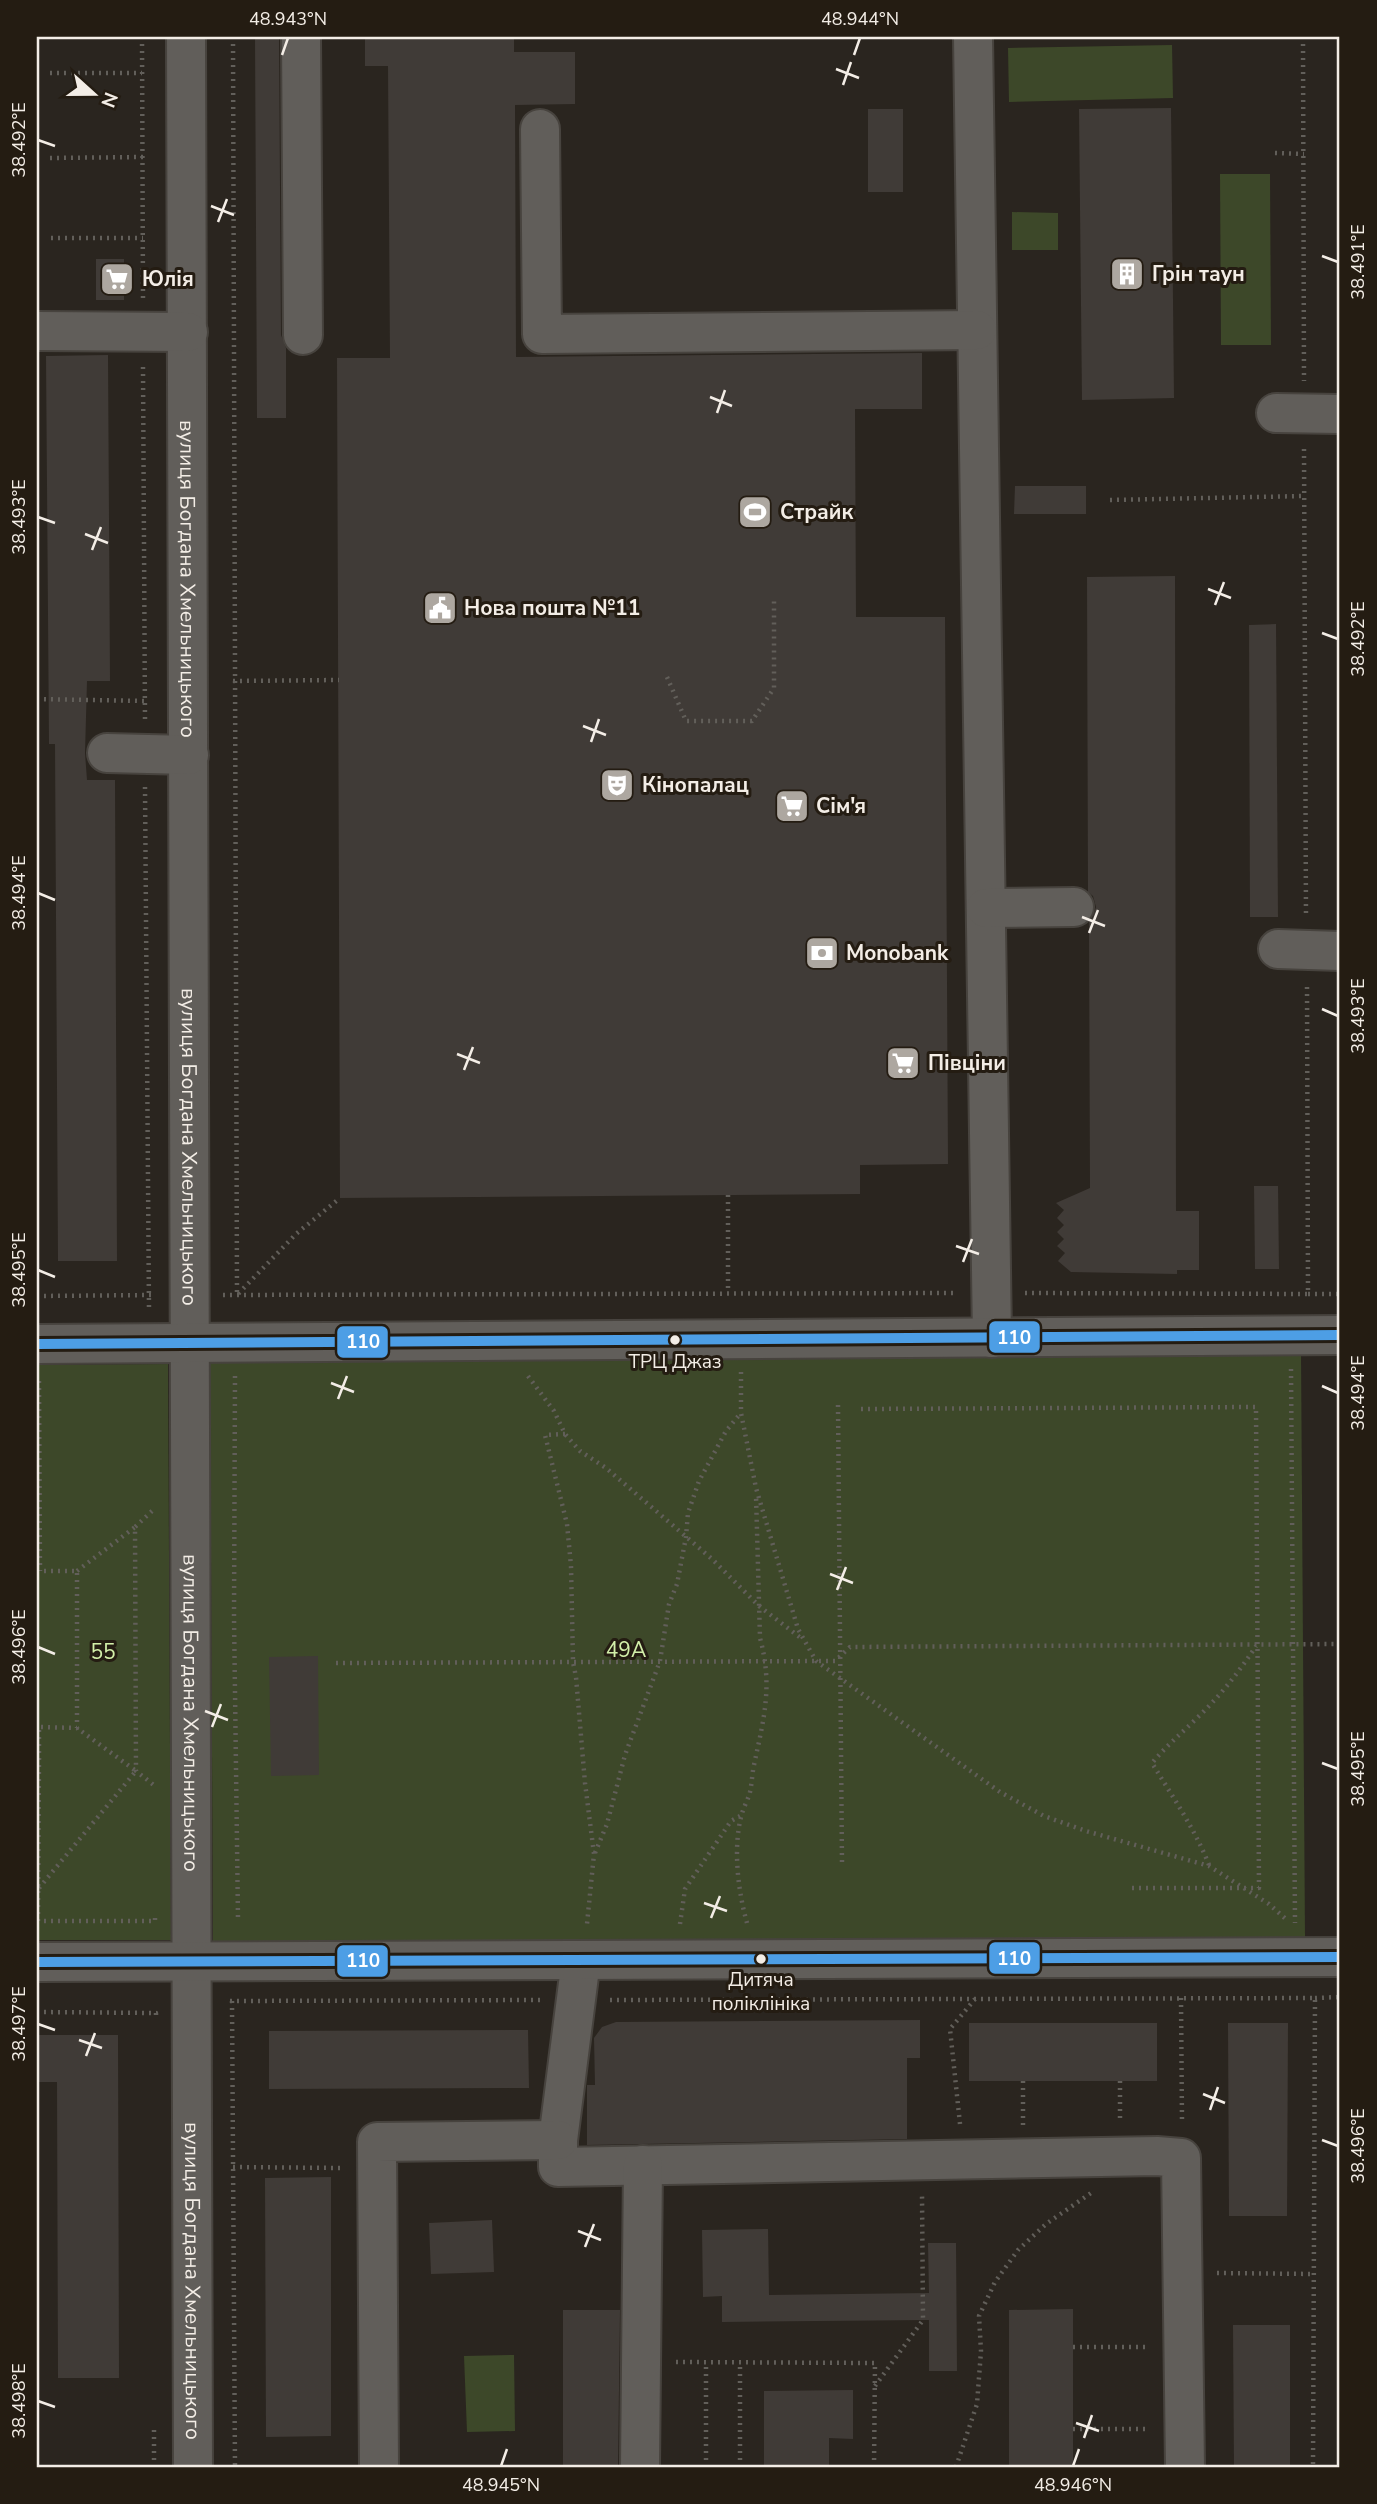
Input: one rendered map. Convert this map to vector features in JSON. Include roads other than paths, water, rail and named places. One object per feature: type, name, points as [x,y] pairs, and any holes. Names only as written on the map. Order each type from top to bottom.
[{"type":"street","name":"вулиця Богдана Хмельницького","points":[[186,37],[193,2467]]},
{"type":"street","points":[[301,37],[303,335]]},
{"type":"street","points":[[973,37],[992,1338]]},
{"type":"street","points":[[540,128],[542,334],[977,330]]},
{"type":"street","points":[[37,331],[188,332]]},
{"type":"street","points":[[1276,413],[1340,414]]},
{"type":"street","points":[[107,753],[189,755]]},
{"type":"street","points":[[986,908],[1074,907]]},
{"type":"street","points":[[1278,950],[1340,951]]},
{"type":"street","points":[[38,1362],[149,1343],[1340,1335]]},
{"type":"street","points":[[37,1962],[190,1961],[584,1942],[1292,1939],[1340,1956]]},
{"type":"street","points":[[584,1942],[558,2140],[558,2167],[1157,2156],[1181,2158],[1185,2467]]},
{"type":"street","points":[[380,2467],[377,2142],[558,2140]]},
{"type":"street","points":[[640,2467],[643,2165]]},
{"type":"place","name":"Грін таун","points":[[1127,274]]},
{"type":"place","name":"Юлія","points":[[117,279]]},
{"type":"place","name":"Страйк","points":[[755,512]]},
{"type":"place","name":"Нова пошта №11","points":[[440,608]]},
{"type":"place","name":"Кінопалац","points":[[617,785]]},
{"type":"place","name":"Сім'я","points":[[792,806]]},
{"type":"place","name":"Monobank","points":[[822,953]]},
{"type":"place","name":"Півціни","points":[[903,1063]]},
{"type":"place","name":"ТРЦ Джаз","points":[[675,1340]]},
{"type":"place","name":"Дитяча поліклініка","points":[[761,1959]]},
{"type":"park label","name":"49А","points":[[626,1650]]},
{"type":"park label","name":"55","points":[[103,1652]]}]
